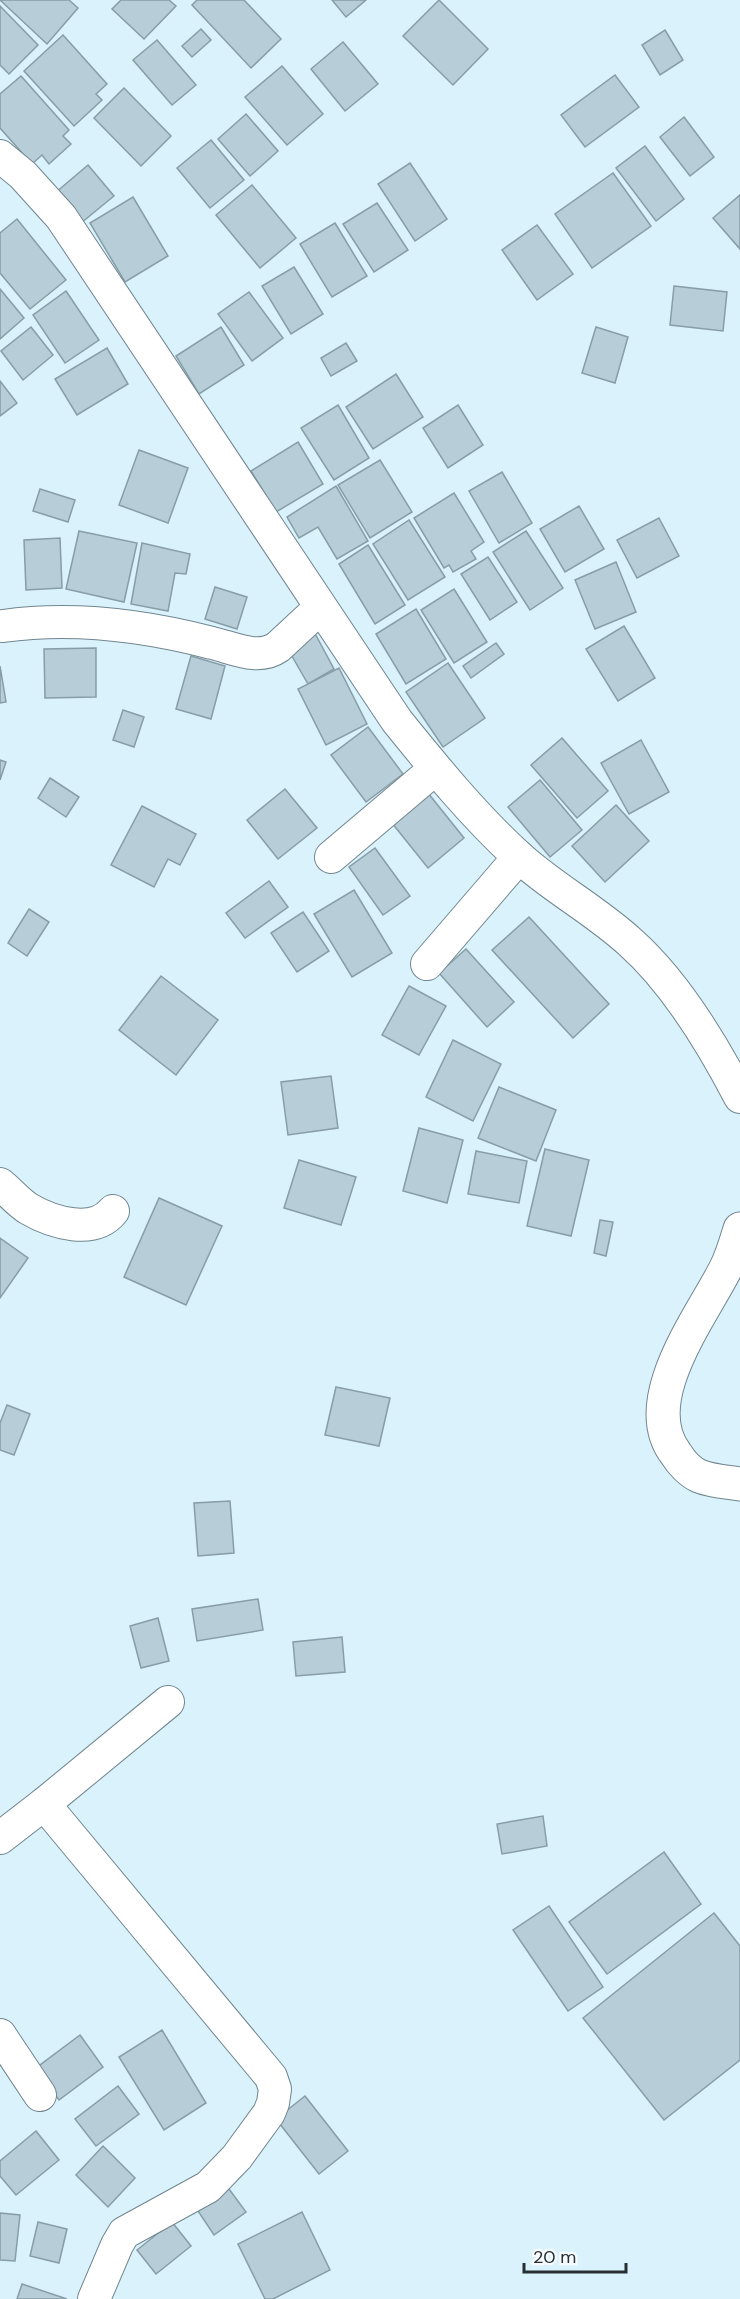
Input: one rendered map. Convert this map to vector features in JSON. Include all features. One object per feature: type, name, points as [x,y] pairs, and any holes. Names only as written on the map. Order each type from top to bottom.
[{"type":"street","points":[[0,156],[23,175],[61,217],[397,721],[435,769],[519,857],[630,942],[663,977],[702,1032],[740,1097]]},
{"type":"street","points":[[3,626],[64,620],[96,622],[202,640],[257,654],[271,652],[278,647],[320,608]]},
{"type":"street","points":[[330,857],[435,769]]},
{"type":"street","points":[[427,964],[519,857]]},
{"type":"street","points":[[0,1184],[28,1209],[80,1226],[97,1223],[106,1219],[114,1211]]},
{"type":"street","points":[[740,1229],[727,1266],[683,1344],[670,1374],[663,1413],[669,1445],[682,1463],[698,1476],[740,1484]]},
{"type":"street","points":[[0,1838],[168,1702]]},
{"type":"street","points":[[44,1804],[271,2077],[275,2089],[269,2113],[237,2157],[208,2187],[124,2233],[94,2299]]},
{"type":"street","points":[[0,2035],[40,2095]]},
{"type":"building","points":[[0,0],[69,0],[78,8],[47,44]]},
{"type":"building","points":[[121,0],[169,0],[176,6],[144,39],[112,9]]},
{"type":"building","points":[[197,0],[244,0],[281,39],[251,68],[192,5]]},
{"type":"building","points":[[332,0],[366,0],[346,17]]},
{"type":"building","points":[[439,0],[488,49],[453,85],[403,36]]},
{"type":"building","points":[[0,6],[38,45],[9,74],[0,65]]},
{"type":"building","points":[[201,29],[211,40],[192,57],[182,46]]},
{"type":"building","points":[[665,30],[683,60],[660,75],[642,45]]},
{"type":"building","points":[[63,35],[107,84],[96,94],[102,100],[74,126],[24,71]]},
{"type":"building","points":[[157,40],[196,85],[172,105],[133,60]]},
{"type":"building","points":[[343,42],[378,84],[345,111],[311,69]]},
{"type":"building","points":[[282,66],[323,114],[287,145],[245,97]]},
{"type":"building","points":[[615,75],[639,107],[585,147],[561,115]]},
{"type":"building","points":[[21,76],[69,130],[63,136],[71,144],[49,164],[42,155],[32,164],[0,128],[0,94]]},
{"type":"building","points":[[124,88],[171,136],[141,166],[94,118]]},
{"type":"building","points":[[246,114],[278,151],[250,176],[218,139]]},
{"type":"building","points":[[684,117],[714,157],[690,176],[660,137]]},
{"type":"building","points":[[211,140],[244,180],[210,208],[177,168]]},
{"type":"building","points":[[645,146],[684,199],[656,221],[616,168]]},
{"type":"building","points":[[410,163],[447,219],[415,241],[378,184]]},
{"type":"building","points":[[88,165],[114,196],[81,223],[55,193]]},
{"type":"building","points":[[613,173],[651,226],[592,268],[555,214]]},
{"type":"building","points":[[252,185],[296,238],[260,268],[216,215]]},
{"type":"building","points":[[740,195],[740,249],[713,218]]},
{"type":"building","points":[[133,197],[168,256],[125,282],[90,223]]},
{"type":"building","points":[[377,203],[408,250],[374,272],[343,224]]},
{"type":"building","points":[[17,219],[66,280],[30,309],[0,273],[0,233]]},
{"type":"building","points":[[335,223],[367,276],[332,297],[300,244]]},
{"type":"building","points":[[537,225],[573,274],[537,300],[502,250]]},
{"type":"building","points":[[294,267],[323,314],[291,334],[262,286]]},
{"type":"building","points":[[674,286],[727,292],[723,331],[670,325]]},
{"type":"building","points":[[0,289],[24,318],[0,339]]},
{"type":"building","points":[[66,291],[99,340],[65,363],[33,315]]},
{"type":"building","points":[[249,292],[283,338],[252,361],[218,314]]},
{"type":"building","points":[[31,327],[53,355],[23,380],[1,351]]},
{"type":"building","points":[[221,327],[244,365],[199,394],[176,356]]},
{"type":"building","points":[[596,327],[628,337],[615,383],[582,373]]},
{"type":"building","points":[[346,343],[357,361],[331,376],[321,358]]},
{"type":"building","points":[[107,348],[128,384],[77,415],[55,379]]},
{"type":"building","points":[[396,374],[423,417],[373,449],[346,407]]},
{"type":"building","points":[[0,381],[17,403],[0,416]]},
{"type":"building","points":[[338,405],[369,458],[334,480],[301,428]]},
{"type":"building","points":[[458,405],[483,445],[448,468],[423,428]]},
{"type":"building","points":[[298,442],[323,484],[276,512],[251,471]]},
{"type":"building","points":[[139,450],[188,468],[168,523],[119,505]]},
{"type":"building","points":[[380,460],[412,512],[370,538],[338,485]]},
{"type":"building","points":[[502,472],[532,523],[499,543],[469,491]]},
{"type":"building","points":[[336,486],[368,541],[337,559],[318,527],[299,538],[287,517]]},
{"type":"building","points":[[40,489],[75,500],[68,522],[33,511]]},
{"type":"building","points":[[454,493],[484,542],[471,551],[476,559],[453,572],[449,565],[444,568],[414,518]]},
{"type":"building","points":[[579,506],[604,549],[565,572],[540,529]]},
{"type":"building","points":[[659,518],[679,556],[637,578],[617,540]]},
{"type":"building","points":[[409,520],[445,577],[408,600],[373,544]]},
{"type":"building","points":[[79,531],[137,543],[124,602],[66,589]]},
{"type":"building","points":[[526,531],[563,588],[530,610],[493,552]]},
{"type":"building","points":[[60,538],[62,588],[26,590],[24,540]]},
{"type":"building","points":[[142,543],[190,554],[186,574],[175,573],[168,611],[131,604]]},
{"type":"building","points":[[368,545],[405,605],[375,624],[339,564]]},
{"type":"building","points":[[488,557],[517,602],[490,620],[461,574]]},
{"type":"building","points":[[616,562],[636,612],[595,629],[575,580]]},
{"type":"building","points":[[215,587],[247,597],[237,629],[205,619]]},
{"type":"building","points":[[454,589],[487,642],[454,663],[421,610]]},
{"type":"building","points":[[416,609],[446,659],[406,684],[376,634]]},
{"type":"building","points":[[624,626],[655,678],[618,701],[586,649]]},
{"type":"building","points":[[312,628],[334,669],[308,684],[285,644]]},
{"type":"building","points":[[496,643],[504,654],[471,678],[463,666]]},
{"type":"building","points":[[96,648],[96,697],[45,698],[44,649]]},
{"type":"building","points":[[191,656],[225,666],[211,719],[176,709]]},
{"type":"building","points":[[448,663],[485,718],[443,747],[406,692]]},
{"type":"building","points":[[0,666],[6,702],[0,703]]},
{"type":"building","points":[[339,668],[367,724],[326,745],[298,689]]},
{"type":"building","points":[[123,710],[144,717],[134,747],[113,740]]},
{"type":"building","points":[[368,727],[403,774],[366,802],[331,755]]},
{"type":"building","points":[[562,738],[608,791],[577,818],[531,765]]},
{"type":"building","points":[[641,740],[669,792],[629,814],[601,763]]},
{"type":"building","points":[[0,760],[6,762],[0,780]]},
{"type":"building","points":[[50,778],[79,797],[66,817],[38,798]]},
{"type":"building","points":[[540,780],[582,830],[550,857],[508,807]]},
{"type":"building","points":[[285,789],[317,828],[278,859],[247,820]]},
{"type":"building","points":[[428,793],[464,838],[428,868],[392,823]]},
{"type":"building","points":[[616,805],[649,841],[605,882],[572,846]]},
{"type":"building","points":[[142,806],[196,834],[180,865],[168,859],[154,887],[111,865]]},
{"type":"building","points":[[375,848],[410,896],[383,915],[349,867]]},
{"type":"building","points":[[269,881],[288,907],[245,938],[226,913]]},
{"type":"building","points":[[354,890],[392,953],[352,977],[314,914]]},
{"type":"building","points":[[29,909],[49,922],[27,956],[8,943]]},
{"type":"building","points":[[303,912],[329,951],[297,972],[271,933]]},
{"type":"building","points":[[529,917],[609,1004],[573,1038],[492,950]]},
{"type":"building","points":[[466,949],[514,1002],[487,1027],[439,973]]},
{"type":"building","points":[[161,976],[218,1020],[176,1075],[119,1030]]},
{"type":"building","points":[[409,986],[446,1006],[419,1055],[382,1035]]},
{"type":"building","points":[[453,1040],[501,1064],[473,1121],[426,1097]]},
{"type":"building","points":[[331,1076],[338,1128],[288,1135],[281,1082]]},
{"type":"building","points":[[499,1087],[556,1110],[536,1161],[478,1138]]},
{"type":"building","points":[[419,1128],[463,1140],[447,1203],[403,1191]]},
{"type":"building","points":[[545,1149],[589,1160],[571,1236],[527,1226]]},
{"type":"building","points":[[476,1151],[527,1161],[519,1203],[468,1194]]},
{"type":"building","points":[[299,1160],[356,1177],[341,1225],[284,1208]]},
{"type":"building","points":[[159,1198],[222,1226],[186,1305],[124,1277]]},
{"type":"building","points":[[600,1220],[613,1222],[606,1256],[594,1253]]},
{"type":"building","points":[[0,1238],[28,1258],[0,1298]]},
{"type":"building","points":[[336,1387],[390,1398],[379,1446],[325,1435]]},
{"type":"building","points":[[7,1405],[30,1414],[14,1455],[0,1450],[0,1423]]},
{"type":"building","points":[[230,1501],[234,1553],[198,1556],[194,1503]]},
{"type":"building","points":[[258,1599],[263,1630],[197,1641],[192,1609]]},
{"type":"building","points":[[158,1618],[169,1661],[141,1668],[130,1626]]},
{"type":"building","points":[[342,1637],[345,1672],[296,1676],[293,1642]]},
{"type":"building","points":[[543,1816],[547,1846],[502,1854],[497,1824]]},
{"type":"building","points":[[664,1852],[701,1904],[607,1974],[569,1922]]},
{"type":"building","points":[[549,1906],[603,1987],[568,2011],[513,1930]]},
{"type":"building","points":[[714,1913],[740,1946],[740,2060],[664,2120],[583,2018]]},
{"type":"building","points":[[162,2030],[206,2103],[164,2130],[119,2057]]},
{"type":"building","points":[[80,2035],[103,2067],[59,2100],[36,2068]]},
{"type":"building","points":[[118,2086],[139,2114],[96,2146],[75,2119]]},
{"type":"building","points":[[305,2096],[348,2151],[319,2174],[276,2119]]},
{"type":"building","points":[[36,2131],[59,2160],[16,2195],[0,2176],[0,2161]]},
{"type":"building","points":[[103,2146],[135,2178],[108,2207],[76,2175]]},
{"type":"building","points":[[229,2189],[246,2212],[214,2235],[198,2211]]},
{"type":"building","points":[[302,2212],[330,2270],[273,2299],[265,2299],[238,2244]]},
{"type":"building","points":[[0,2213],[20,2215],[15,2261],[0,2260]]},
{"type":"building","points":[[38,2222],[67,2229],[59,2263],[30,2256]]},
{"type":"building","points":[[172,2222],[191,2246],[156,2274],[137,2250]]},
{"type":"building","points":[[22,2284],[67,2299],[17,2299]]}]
